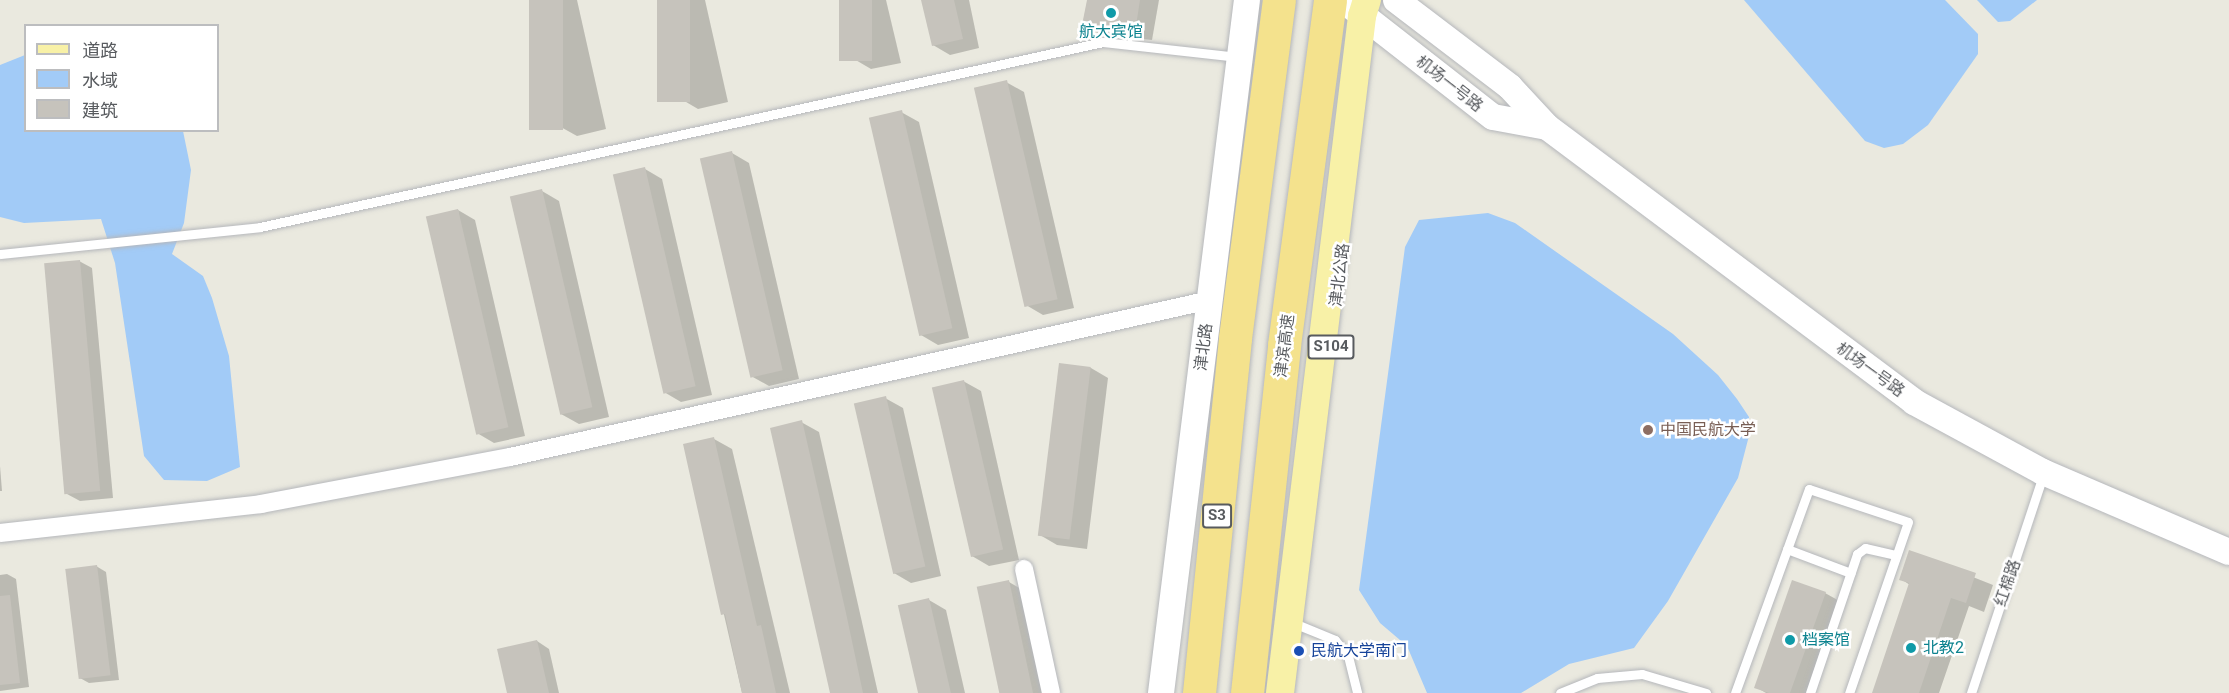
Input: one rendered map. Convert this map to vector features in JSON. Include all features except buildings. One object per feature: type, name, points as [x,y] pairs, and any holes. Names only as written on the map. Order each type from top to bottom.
[{"type":"highway","name":"S3","points":[[1200,693],[1235,338],[1279,0]]},
{"type":"highway","name":"津滨高速","points":[[1246,693],[1284,345],[1330,0]]},
{"type":"main road","name":"津北路","points":[[1161,693],[1247,0]]},
{"type":"main road","name":"机场一号路","points":[[1396,0],[1510,87],[1547,127],[1914,402],[2043,472],[2229,552]]},
{"type":"main road","name":"机场一号路","points":[[1363,8],[1493,117],[1547,127]]},
{"type":"main road","name":"津北公路","points":[[1289,693],[1363,8]]},
{"type":"main road","name":"津北公路","points":[[1280,693],[1363,8]]},
{"type":"street","points":[[0,533],[261,504],[510,457],[1210,300]]},
{"type":"street","points":[[1024,569],[1051,693]]},
{"type":"lane","points":[[0,254],[260,228],[1103,42],[1240,57]]},
{"type":"lane","name":"红棉路","points":[[1971,693],[2043,472]]},
{"type":"lane","points":[[1734,693],[1809,489],[1908,522],[1849,693]]},
{"type":"lane","points":[[1810,693],[1857,554],[1865,548],[1896,555]]},
{"type":"lane","points":[[1787,549],[1851,573]]},
{"type":"lane","points":[[1296,624],[1335,640],[1348,656],[1357,693]]},
{"type":"lane","points":[[1560,693],[1597,678],[1642,674],[1706,693]]},
{"type":"water","points":[[1744,0],[1945,0],[1978,34],[1978,54],[1928,125],[1903,144],[1884,148],[1865,141]]},
{"type":"water","points":[[1977,0],[2037,0],[2010,21],[1998,22]]},
{"type":"water","points":[[24,55],[24,132],[183,132],[191,170],[184,223],[172,254],[203,276],[212,298],[229,356],[240,467],[207,481],[164,480],[144,456],[115,263],[101,219],[24,223],[0,217],[0,65]]},
{"type":"water","points":[[1488,213],[1515,223],[1673,334],[1718,375],[1737,399],[1749,417],[1750,432],[1738,478],[1668,601],[1634,648],[1569,664],[1521,693],[1427,693],[1407,646],[1380,623],[1359,590],[1405,247],[1419,220]]},
{"type":"place","name":"航大宾馆","points":[[1111,13]]},
{"type":"place","name":"中国民航大学","points":[[1648,430]]},
{"type":"place","name":"档案馆","points":[[1790,640]]},
{"type":"place","name":"北教2","points":[[1911,648]]},
{"type":"place","name":"民航大学南门","points":[[1299,651]]}]
